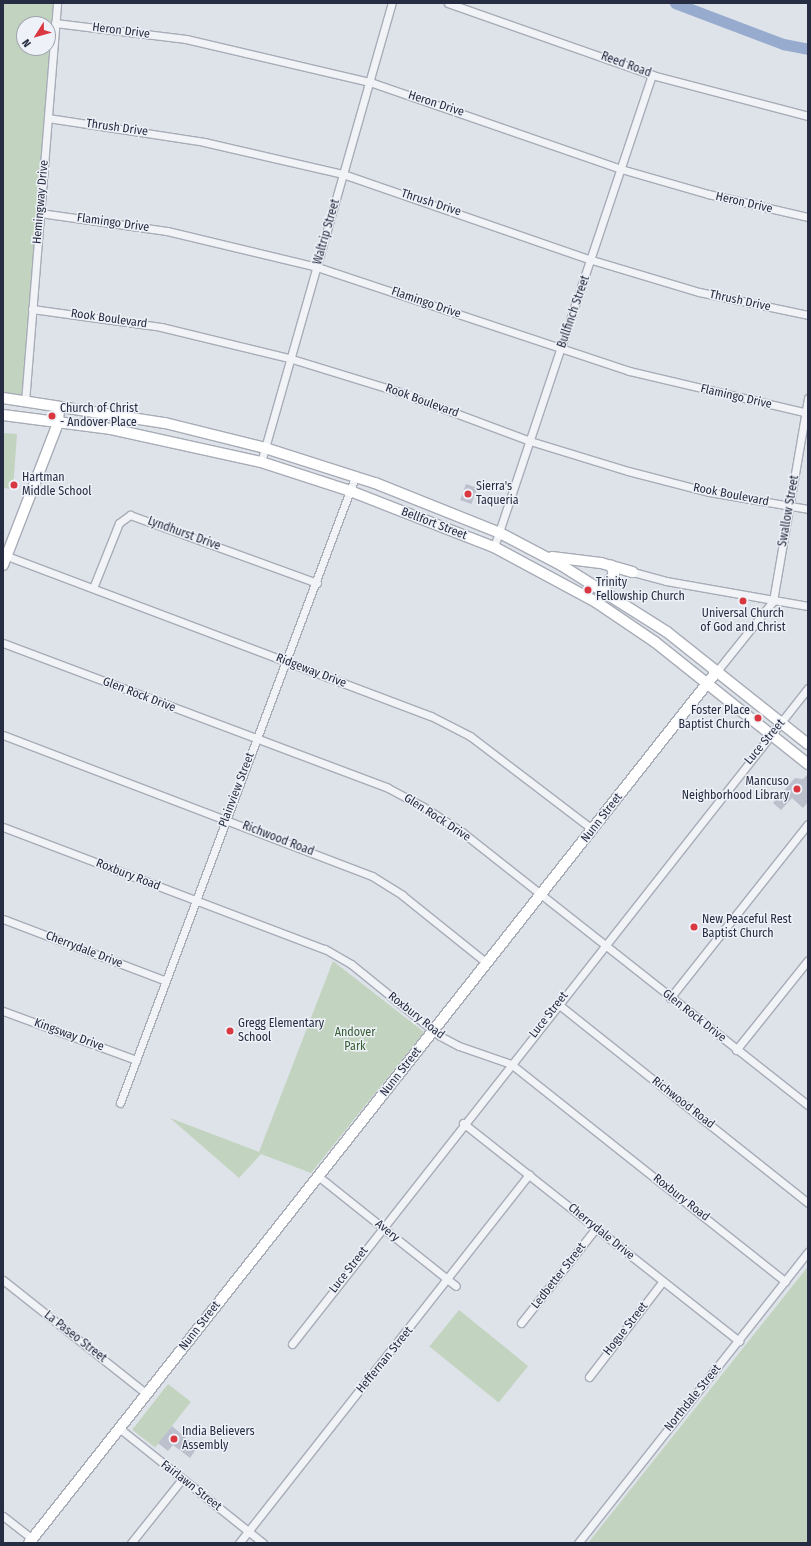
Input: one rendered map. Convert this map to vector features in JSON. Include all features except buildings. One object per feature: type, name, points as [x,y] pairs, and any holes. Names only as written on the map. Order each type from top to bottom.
[{"type":"main road","name":"Bellfort Street","points":[[3,398],[164,423],[265,448],[355,477],[500,533],[603,591],[667,632],[808,744]]},
{"type":"main road","points":[[5,560],[58,423],[59,407]]},
{"type":"main road","name":"Bellfort Street","points":[[3,415],[160,438],[261,462],[350,491],[494,547],[596,602],[708,683],[808,764]]},
{"type":"main road","points":[[160,438],[164,423]]},
{"type":"main road","points":[[540,555],[611,565],[633,572]]},
{"type":"main road","points":[[611,565],[612,579]]},
{"type":"main road","points":[[596,602],[612,579],[633,572]]},
{"type":"main road","name":"Nunn Street","points":[[30,1541],[717,672]]},
{"type":"street","name":"Hemingway Drive","points":[[56,16],[57,3]]},
{"type":"street","name":"Waltrip Street","points":[[261,462],[292,359],[392,3]]},
{"type":"street","name":"Reed Road","points":[[448,3],[652,75],[808,116]]},
{"type":"street","name":"Heron Drive","points":[[56,23],[186,39],[370,82],[621,169],[708,194],[808,217]]},
{"type":"street","name":"Hemingway Drive","points":[[25,402],[53,56]]},
{"type":"street","name":"Bullfinch Street","points":[[494,547],[592,260],[652,75]]},
{"type":"street","name":"Thrush Drive","points":[[48,118],[204,142],[343,174],[465,214],[592,260],[699,292],[808,315]]},
{"type":"street","name":"Flamingo Drive","points":[[40,213],[167,231],[317,267],[560,351],[684,386],[807,413]]},
{"type":"street","name":"Rook Boulevard","points":[[32,308],[161,327],[292,359],[399,392],[530,441],[671,483],[790,507],[808,509]]},
{"type":"street","name":"Swallow Street","points":[[773,601],[807,413],[808,398]]},
{"type":"street","name":"Plainview Street","points":[[120,1103],[256,739],[317,583],[355,477]]},
{"type":"street","name":"Lyndhurst Drive","points":[[93,588],[119,523],[130,515],[317,583]]},
{"type":"street","name":"Ridgeway Drive","points":[[5,560],[93,588],[431,716],[470,736],[592,829]]},
{"type":"street","points":[[633,572],[666,581],[808,606]]},
{"type":"street","name":"Nunn Street","points":[[717,672],[773,601]]},
{"type":"street","name":"Glen Rock Drive","points":[[3,644],[388,788],[422,806],[462,832],[736,1050],[807,1101]]},
{"type":"street","name":"Luce Street","points":[[292,1344],[463,1123],[808,688]]},
{"type":"street","name":"Richwood Road","points":[[3,735],[372,876],[402,895],[487,963]]},
{"type":"street","points":[[670,998],[808,824]]},
{"type":"street","name":"Roxbury Road","points":[[3,827],[325,949],[351,964],[434,1030],[459,1046],[510,1064],[785,1281]]},
{"type":"street","name":"Cherrydale Drive","points":[[3,919],[166,981]]},
{"type":"street","points":[[736,1050],[808,960]]},
{"type":"street","name":"Richwood Road","points":[[558,1004],[808,1202]]},
{"type":"street","name":"Kingsway Drive","points":[[3,1011],[136,1060]]},
{"type":"street","name":"Cherrydale Drive","points":[[463,1123],[739,1341]]},
{"type":"street","name":"Heffernan Street","points":[[239,1543],[448,1280],[529,1174]]},
{"type":"street","name":"Avery","points":[[318,1176],[456,1286]]},
{"type":"street","name":"Ledbetter Street","points":[[521,1324],[596,1228]]},
{"type":"street","name":"Northdale Street","points":[[578,1543],[808,1252]]},
{"type":"street","name":"La Paseo Street","points":[[3,1280],[147,1394]]},
{"type":"street","name":"Hogue Street","points":[[588,1377],[663,1281]]},
{"type":"street","name":"Fairlawn Street","points":[[119,1428],[263,1543]]},
{"type":"street","points":[[131,1543],[182,1479]]},
{"type":"street","points":[[3,1516],[30,1541]]},
{"type":"green space","points":[[3,3],[56,3],[55,16],[16,16],[16,56],[51,56],[22,396],[3,394]]},
{"type":"green space","points":[[3,433],[17,434],[13,489],[3,488]]},
{"type":"green space","name":"Andover Park","points":[[333,961],[424,1032],[311,1173],[261,1154],[239,1178],[170,1118],[259,1152]]},
{"type":"green space","points":[[808,1267],[808,1543],[588,1543],[806,1269]]},
{"type":"green space","points":[[459,1310],[528,1366],[499,1403],[429,1347]]},
{"type":"green space","points":[[168,1384],[191,1402],[155,1448],[132,1430]]},
{"type":"waterway","points":[[675,3],[783,44],[808,49]]},
{"type":"place","name":"Church of Christ - Andover Place","points":[[52,416]]},
{"type":"place","name":"Hartman Middle School","points":[[14,485]]},
{"type":"place","name":"Sierra's Taqueria","points":[[468,494]]},
{"type":"place","name":"Trinity Fellowship Church","points":[[588,590]]},
{"type":"place","name":"Universal Church of God and Christ","points":[[743,601]]},
{"type":"place","name":"Foster Place Baptist Church","points":[[758,718]]},
{"type":"place","name":"Mancuso Neighborhood Library","points":[[797,789]]},
{"type":"place","name":"New Peaceful Rest Baptist Church","points":[[694,927]]},
{"type":"place","name":"Gregg Elementary School","points":[[230,1031]]},
{"type":"place","name":"India Believers Assembly","points":[[174,1439]]}]
